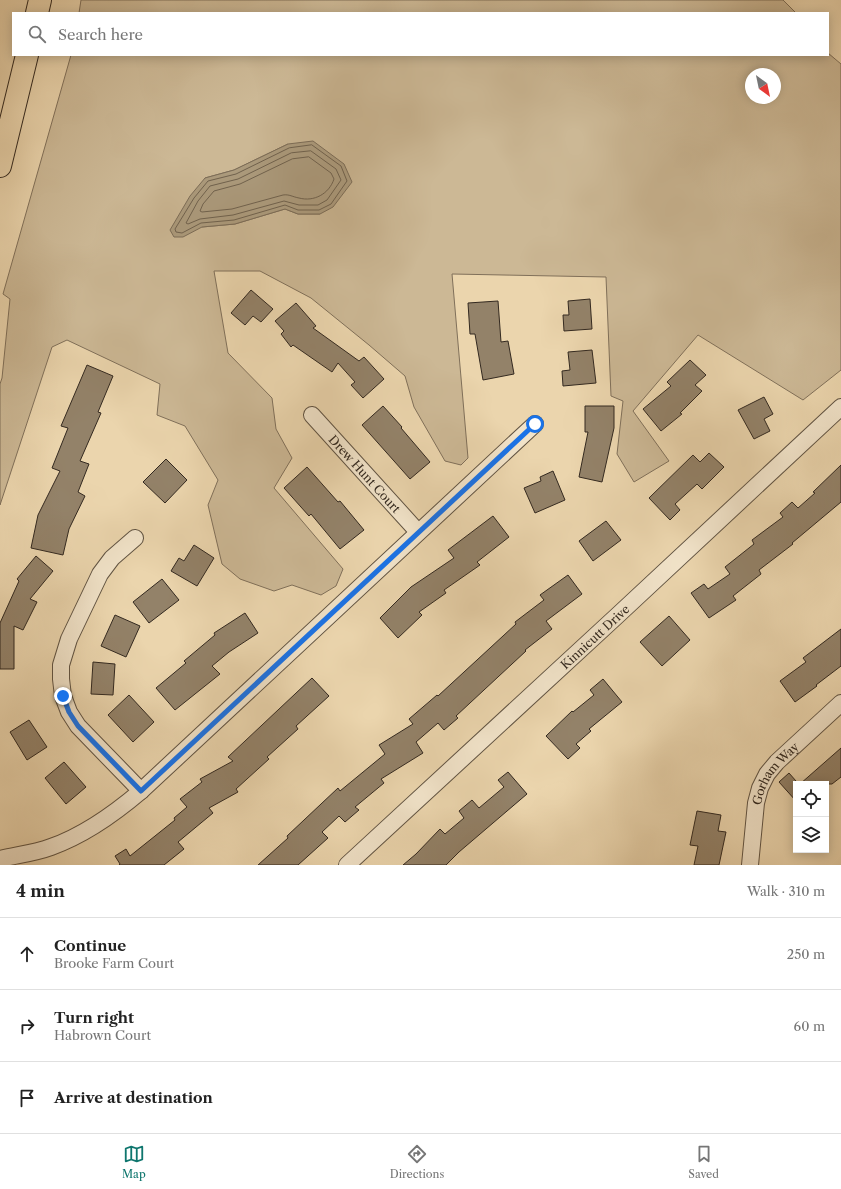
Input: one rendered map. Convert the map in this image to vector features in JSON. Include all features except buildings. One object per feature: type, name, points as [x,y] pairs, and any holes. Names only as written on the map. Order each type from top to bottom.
[{"type":"highway","points":[[37,12],[40,0]]},
{"type":"highway","points":[[0,166],[27,56]]},
{"type":"street","name":"Kinnicutt Drive","points":[[347,865],[620,614],[841,407]]},
{"type":"street","name":"Drew Hunt Court","points":[[312,415],[418,532]]},
{"type":"street","points":[[0,859],[50,848],[81,834],[118,811],[535,424]]},
{"type":"street","points":[[135,538],[112,558],[100,574],[69,639],[61,666],[61,679],[63,696],[69,712],[78,726],[141,791]]},
{"type":"street","name":"Gorham Way","points":[[750,865],[756,803],[760,788],[767,774],[777,762],[841,703]]},
{"type":"shaded area","points":[[81,0],[783,0],[795,12],[79,12]]},
{"type":"shaded area","points":[[829,54],[841,64],[841,370],[803,400],[698,335],[633,411],[669,461],[634,482],[617,454],[623,401],[611,396],[606,277],[452,274],[468,458],[461,465],[445,461],[414,407],[405,376],[311,298],[260,271],[214,271],[228,353],[272,398],[276,429],[292,458],[274,488],[343,569],[336,586],[321,595],[292,585],[274,591],[240,579],[222,564],[208,505],[218,480],[185,426],[157,415],[160,384],[67,340],[52,347],[0,505],[0,384],[2,378],[10,299],[3,294],[71,56],[829,56]],"holes":[[[288,144],[320,214],[298,214],[285,209],[235,224],[202,227],[205,178],[234,170]]]},
{"type":"water","points":[[313,141],[344,164],[352,182],[333,207],[320,214],[298,214],[285,209],[235,224],[202,227],[183,237],[174,237],[170,230],[190,196],[205,178],[234,170],[288,144]]},
{"type":"route","points":[[63,696],[69,712],[78,726],[141,791],[535,424]]}]
